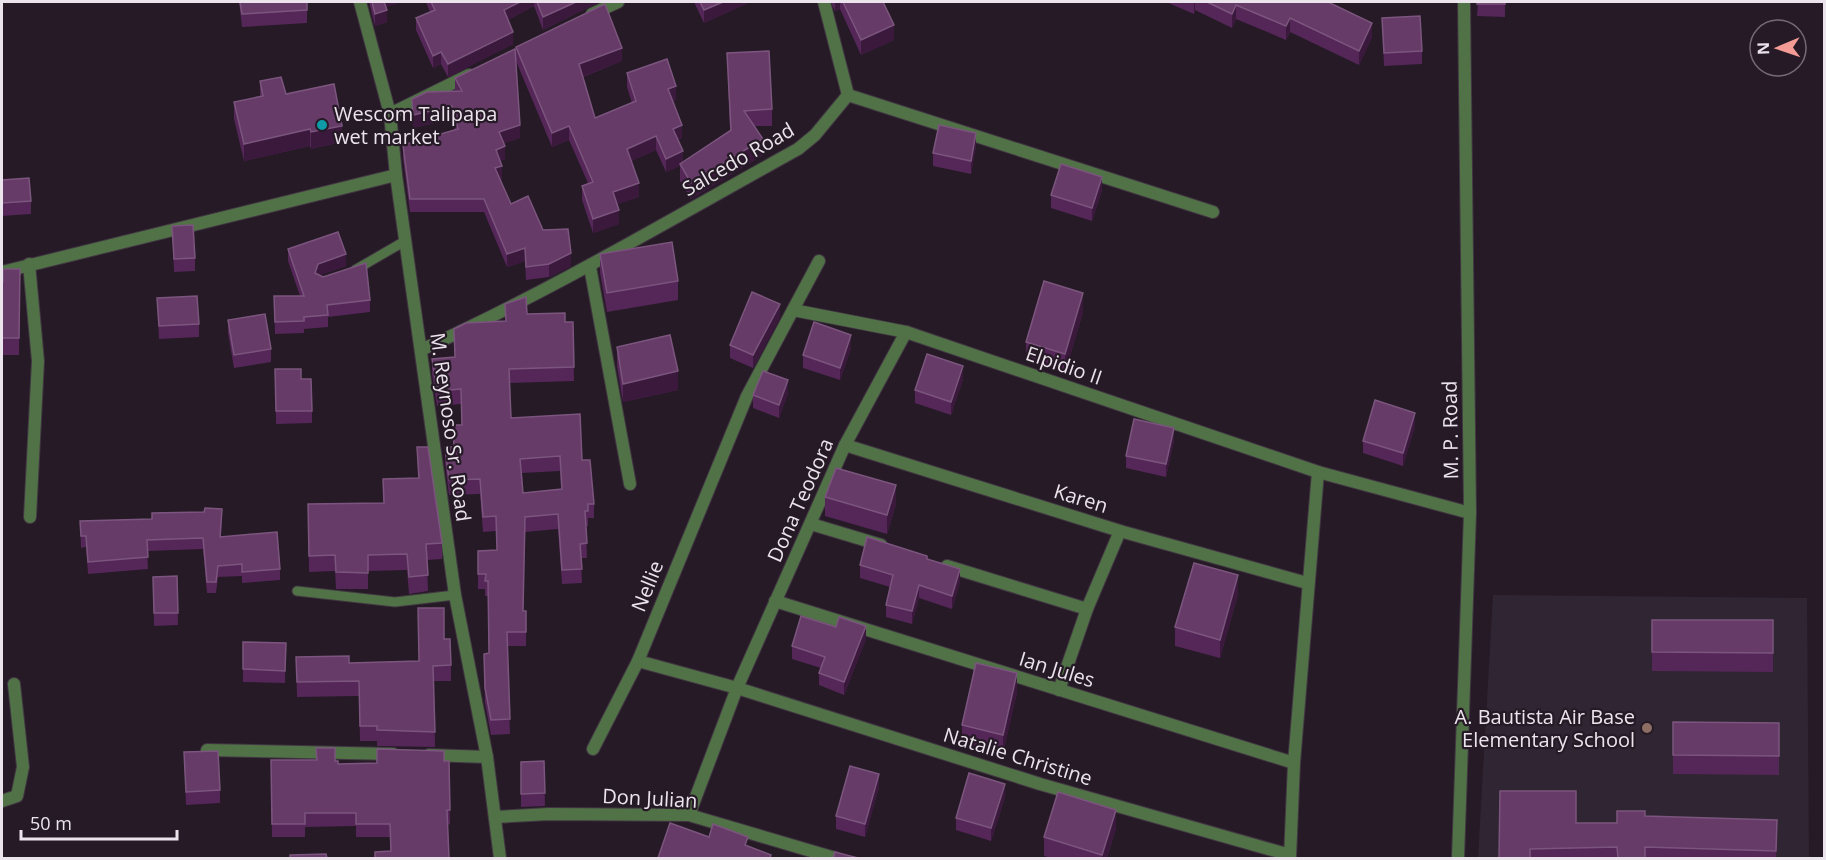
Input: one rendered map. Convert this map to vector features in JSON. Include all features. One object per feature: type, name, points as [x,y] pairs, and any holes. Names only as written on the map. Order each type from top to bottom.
[{"type":"street","name":"M. Reynoso Sr. Road","points":[[360,2],[390,114],[396,175],[455,595],[487,757],[500,858]]},
{"type":"street","points":[[580,20],[618,2]]},
{"type":"street","points":[[824,2],[848,95],[1213,212]]},
{"type":"street","name":"M. P. Road","points":[[1458,858],[1470,513],[1464,2]]},
{"type":"street","points":[[390,114],[485,67]]},
{"type":"street","name":"Salcedo Road","points":[[421,350],[504,312],[590,267],[798,149],[815,135],[848,95]]},
{"type":"street","points":[[2,272],[396,175]]},
{"type":"street","name":"Nellie","points":[[593,749],[638,661],[747,396],[819,261]]},
{"type":"street","points":[[29,264],[38,361],[30,517]]},
{"type":"street","points":[[590,267],[630,484]]},
{"type":"street","name":"Elpidio II","points":[[793,310],[906,332],[1318,472],[1470,513]]},
{"type":"street","name":"Dona Teodora","points":[[737,688],[845,445],[906,332]]},
{"type":"street","name":"Karen","points":[[845,445],[1120,531],[1307,583]]},
{"type":"street","points":[[1290,857],[1294,763],[1307,583],[1318,472]]},
{"type":"street","points":[[811,524],[888,548]]},
{"type":"street","points":[[1059,690],[1087,609],[1120,531]]},
{"type":"street","points":[[932,561],[1087,609]]},
{"type":"street","name":"Ian Jules","points":[[775,601],[1294,763]]},
{"type":"street","points":[[638,661],[737,688],[688,815]]},
{"type":"street","points":[[2,801],[17,796],[23,767],[14,684]]},
{"type":"street","name":"Natalie Christine","points":[[737,688],[1040,784],[1290,857]]},
{"type":"street","points":[[207,750],[487,757]]},
{"type":"street","name":"Don Julian","points":[[495,817],[549,814],[688,815],[834,858]]},
{"type":"lane","points":[[344,275],[405,241]]},
{"type":"lane","points":[[297,591],[395,602],[455,595]]},
{"type":"shaded area","name":"A. Bautista Air Base Elementary School","points":[[1493,595],[1807,598],[1809,858],[1478,858]]},
{"type":"building","points":[[240,2],[307,2],[307,10],[242,14]]},
{"type":"building","points":[[372,2],[384,2],[387,10],[375,14]]},
{"type":"building","points":[[431,2],[520,2],[504,10],[513,32],[448,64],[441,52],[433,56],[416,18],[435,10]]},
{"type":"building","points":[[537,2],[576,2],[543,17]]},
{"type":"building","points":[[700,2],[723,2],[704,10]]},
{"type":"building","points":[[843,2],[883,2],[894,25],[861,40]]},
{"type":"building","points":[[1207,2],[1328,2],[1372,23],[1359,51],[1290,18],[1286,26],[1236,5],[1232,14]]},
{"type":"building","points":[[1478,2],[1505,2],[1505,4],[1477,4]]},
{"type":"building","points":[[605,4],[622,48],[579,64],[595,118],[636,101],[627,73],[667,59],[676,86],[668,89],[682,125],[673,129],[683,151],[666,159],[656,136],[627,149],[639,183],[613,192],[619,210],[593,219],[582,186],[593,182],[569,126],[552,133],[516,47]]},
{"type":"building","points":[[1420,16],[1422,51],[1384,53],[1382,18]]},
{"type":"building","points":[[515,49],[520,125],[499,132],[505,146],[496,150],[502,166],[495,168],[511,204],[528,196],[543,230],[568,229],[571,253],[549,264],[526,267],[525,248],[507,254],[484,199],[410,199],[403,145],[458,129],[452,106],[413,115],[412,99],[427,92],[462,91],[455,78]]},
{"type":"building","points":[[769,51],[772,109],[744,111],[763,139],[691,183],[680,164],[731,130],[727,53]]},
{"type":"building","points":[[281,77],[286,94],[334,84],[342,126],[311,132],[310,129],[244,144],[234,102],[263,96],[260,81]]},
{"type":"building","points":[[939,125],[976,133],[971,161],[933,153]]},
{"type":"building","points":[[1061,164],[1102,177],[1092,208],[1051,195]]},
{"type":"building","points":[[29,178],[31,201],[2,203],[2,180]]},
{"type":"building","points":[[193,225],[195,258],[174,259],[172,226]]},
{"type":"building","points":[[338,232],[346,254],[318,264],[315,273],[323,277],[366,263],[370,300],[327,305],[328,315],[304,317],[304,321],[275,322],[274,296],[304,296],[288,249]]},
{"type":"building","points":[[672,242],[678,281],[607,293],[600,254]]},
{"type":"building","points":[[3,269],[20,269],[19,338],[2,338]]},
{"type":"building","points":[[1044,281],[1083,293],[1065,354],[1026,342]]},
{"type":"building","points":[[752,292],[780,304],[753,355],[730,345]]},
{"type":"building","points":[[197,296],[199,324],[159,326],[157,298]]},
{"type":"building","points":[[526,297],[527,314],[565,313],[565,322],[573,322],[574,367],[509,369],[511,418],[580,414],[582,460],[590,460],[594,504],[588,504],[588,511],[585,511],[587,543],[580,544],[582,569],[562,570],[558,514],[525,517],[523,611],[526,611],[526,632],[507,632],[510,719],[491,720],[485,688],[484,654],[489,653],[488,581],[485,581],[486,574],[478,574],[478,551],[497,550],[496,516],[483,517],[480,479],[449,480],[445,447],[454,447],[453,425],[462,425],[461,389],[437,391],[432,359],[455,357],[454,329],[466,323],[506,321],[505,304]],"holes":[[[560,456],[562,489],[523,493],[520,459]]]},
{"type":"building","points":[[265,314],[271,349],[234,355],[228,320]]},
{"type":"building","points":[[814,322],[851,335],[840,368],[803,355]]},
{"type":"building","points":[[670,335],[678,371],[623,384],[617,347]]},
{"type":"building","points":[[927,354],[963,366],[951,402],[915,390]]},
{"type":"building","points":[[275,369],[301,369],[301,379],[311,379],[312,411],[276,411]]},
{"type":"building","points":[[763,371],[788,380],[779,405],[753,395]]},
{"type":"building","points":[[1375,400],[1415,413],[1403,453],[1363,441]]},
{"type":"building","points":[[1134,419],[1174,428],[1166,464],[1126,456]]},
{"type":"building","points":[[417,447],[428,447],[442,543],[426,544],[428,575],[409,577],[407,554],[368,555],[368,573],[336,572],[335,555],[309,556],[308,504],[384,503],[383,479],[419,478]]},
{"type":"building","points":[[836,468],[896,485],[887,515],[825,497]]},
{"type":"building","points":[[205,508],[222,509],[220,537],[277,532],[280,569],[242,572],[242,564],[218,566],[216,582],[207,582],[203,538],[147,540],[148,557],[88,562],[86,536],[81,536],[80,521],[152,519],[152,513],[204,512]]},
{"type":"building","points":[[867,537],[960,569],[952,596],[919,585],[912,611],[886,605],[893,575],[860,565]]},
{"type":"building","points":[[1194,563],[1238,575],[1220,640],[1175,627]]},
{"type":"building","points":[[177,576],[178,613],[154,613],[153,577]]},
{"type":"building","points":[[418,608],[444,608],[444,639],[450,639],[451,665],[433,666],[435,732],[377,730],[377,726],[360,726],[359,681],[297,682],[296,657],[349,656],[349,663],[419,661]]},
{"type":"building","points":[[801,616],[836,627],[839,617],[866,626],[844,682],[819,673],[825,657],[792,646]]},
{"type":"building","points":[[1652,620],[1773,620],[1773,653],[1652,652]]},
{"type":"building","points":[[243,642],[286,643],[285,671],[243,669]]},
{"type":"building","points":[[976,663],[1017,673],[1003,735],[962,725]]},
{"type":"building","points":[[1673,722],[1779,723],[1779,756],[1673,755]]},
{"type":"building","points":[[316,748],[335,748],[335,761],[338,761],[338,764],[377,763],[377,749],[444,751],[444,761],[449,761],[450,810],[447,810],[449,858],[375,858],[375,852],[391,851],[390,824],[356,824],[356,813],[305,813],[305,824],[272,824],[271,760],[317,760]]},
{"type":"building","points":[[218,751],[220,790],[186,792],[184,752]]},
{"type":"building","points":[[544,761],[545,793],[521,794],[521,762]]},
{"type":"building","points":[[850,766],[879,774],[865,824],[836,816]]},
{"type":"building","points":[[969,773],[1005,784],[991,828],[956,818]]},
{"type":"building","points":[[1500,791],[1576,791],[1576,823],[1617,823],[1617,811],[1645,811],[1645,816],[1777,820],[1776,851],[1645,847],[1645,858],[1618,858],[1617,847],[1530,849],[1530,858],[1499,858]]},
{"type":"building","points":[[1058,792],[1116,810],[1102,855],[1044,837]]},
{"type":"building","points":[[670,823],[709,837],[713,824],[748,837],[745,845],[771,855],[770,858],[658,858]]},
{"type":"building","points":[[835,852],[858,858],[833,858]]},
{"type":"building","points":[[326,854],[327,858],[290,858],[290,855]]},
{"type":"place","name":"Wescom Talipapa wet market","points":[[322,125]]},
{"type":"place","name":"A. Bautista Air Base Elementary School","points":[[1647,728]]}]
